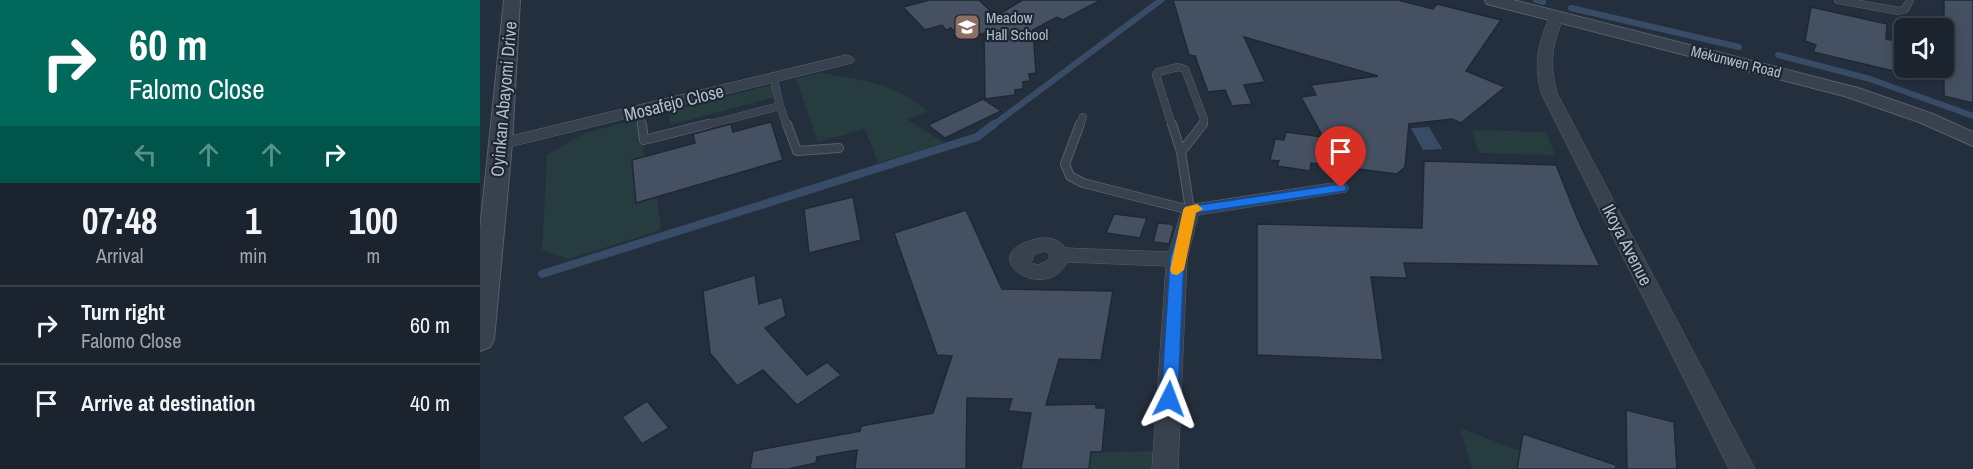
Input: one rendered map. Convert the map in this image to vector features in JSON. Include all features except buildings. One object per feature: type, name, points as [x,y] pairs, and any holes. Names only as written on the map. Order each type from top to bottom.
[{"type":"street","name":"Oyinkan Abayomi Drive","points":[[480,340],[501,144],[512,0]]},
{"type":"street","name":"Mekunwen Road","points":[[1493,0],[1851,92],[1926,118],[1973,140]]},
{"type":"street","name":"Ikoya Avenue","points":[[1557,16],[1543,50],[1542,68],[1550,93],[1742,469]]},
{"type":"street","name":"Mosafejo Close","points":[[501,144],[847,60]]},
{"type":"street","points":[[1165,469],[1177,259],[1190,210],[1341,188]]},
{"type":"street","points":[[1060,255],[1177,259]]},
{"type":"lane","points":[[1838,0],[1899,11],[1905,9],[1910,0]]},
{"type":"lane","points":[[1083,117],[1065,164],[1070,176],[1083,183],[1190,210],[1181,152],[1156,75],[1158,72],[1185,69],[1204,119],[1203,126],[1181,152]]},
{"type":"lane","points":[[774,78],[780,105],[797,151],[839,148]]},
{"type":"lane","points":[[640,112],[644,140],[780,105]]},
{"type":"green space","points":[[820,73],[878,84],[904,95],[928,112],[906,119],[944,143],[878,163],[865,129],[818,142],[796,79]]},
{"type":"green space","points":[[775,84],[779,96],[670,125],[669,111]]},
{"type":"green space","points":[[641,118],[644,157],[657,197],[661,230],[569,259],[542,250],[547,155],[585,133]]},
{"type":"green space","points":[[1472,130],[1546,132],[1555,155],[1479,153]]},
{"type":"green space","points":[[1460,428],[1520,451],[1517,469],[1472,469]]},
{"type":"green space","points":[[1159,451],[1158,469],[1089,469],[1091,452]]},
{"type":"water","points":[[1429,127],[1442,149],[1423,150],[1411,128]]},
{"type":"waterway","points":[[992,126],[1161,0]]},
{"type":"waterway","points":[[1536,0],[1543,2]]},
{"type":"waterway","points":[[1571,8],[1739,47]]},
{"type":"waterway","points":[[1778,55],[1870,79],[1973,116]]},
{"type":"waterway","points":[[542,274],[977,137],[994,124]]},
{"type":"slow traffic","points":[[1177,270],[1177,259],[1190,210],[1197,209]]},
{"type":"place","name":"Meadow Hall School","points":[[967,27]]},
{"type":"route","points":[[1169,399],[1177,259],[1190,210],[1341,188]]}]
